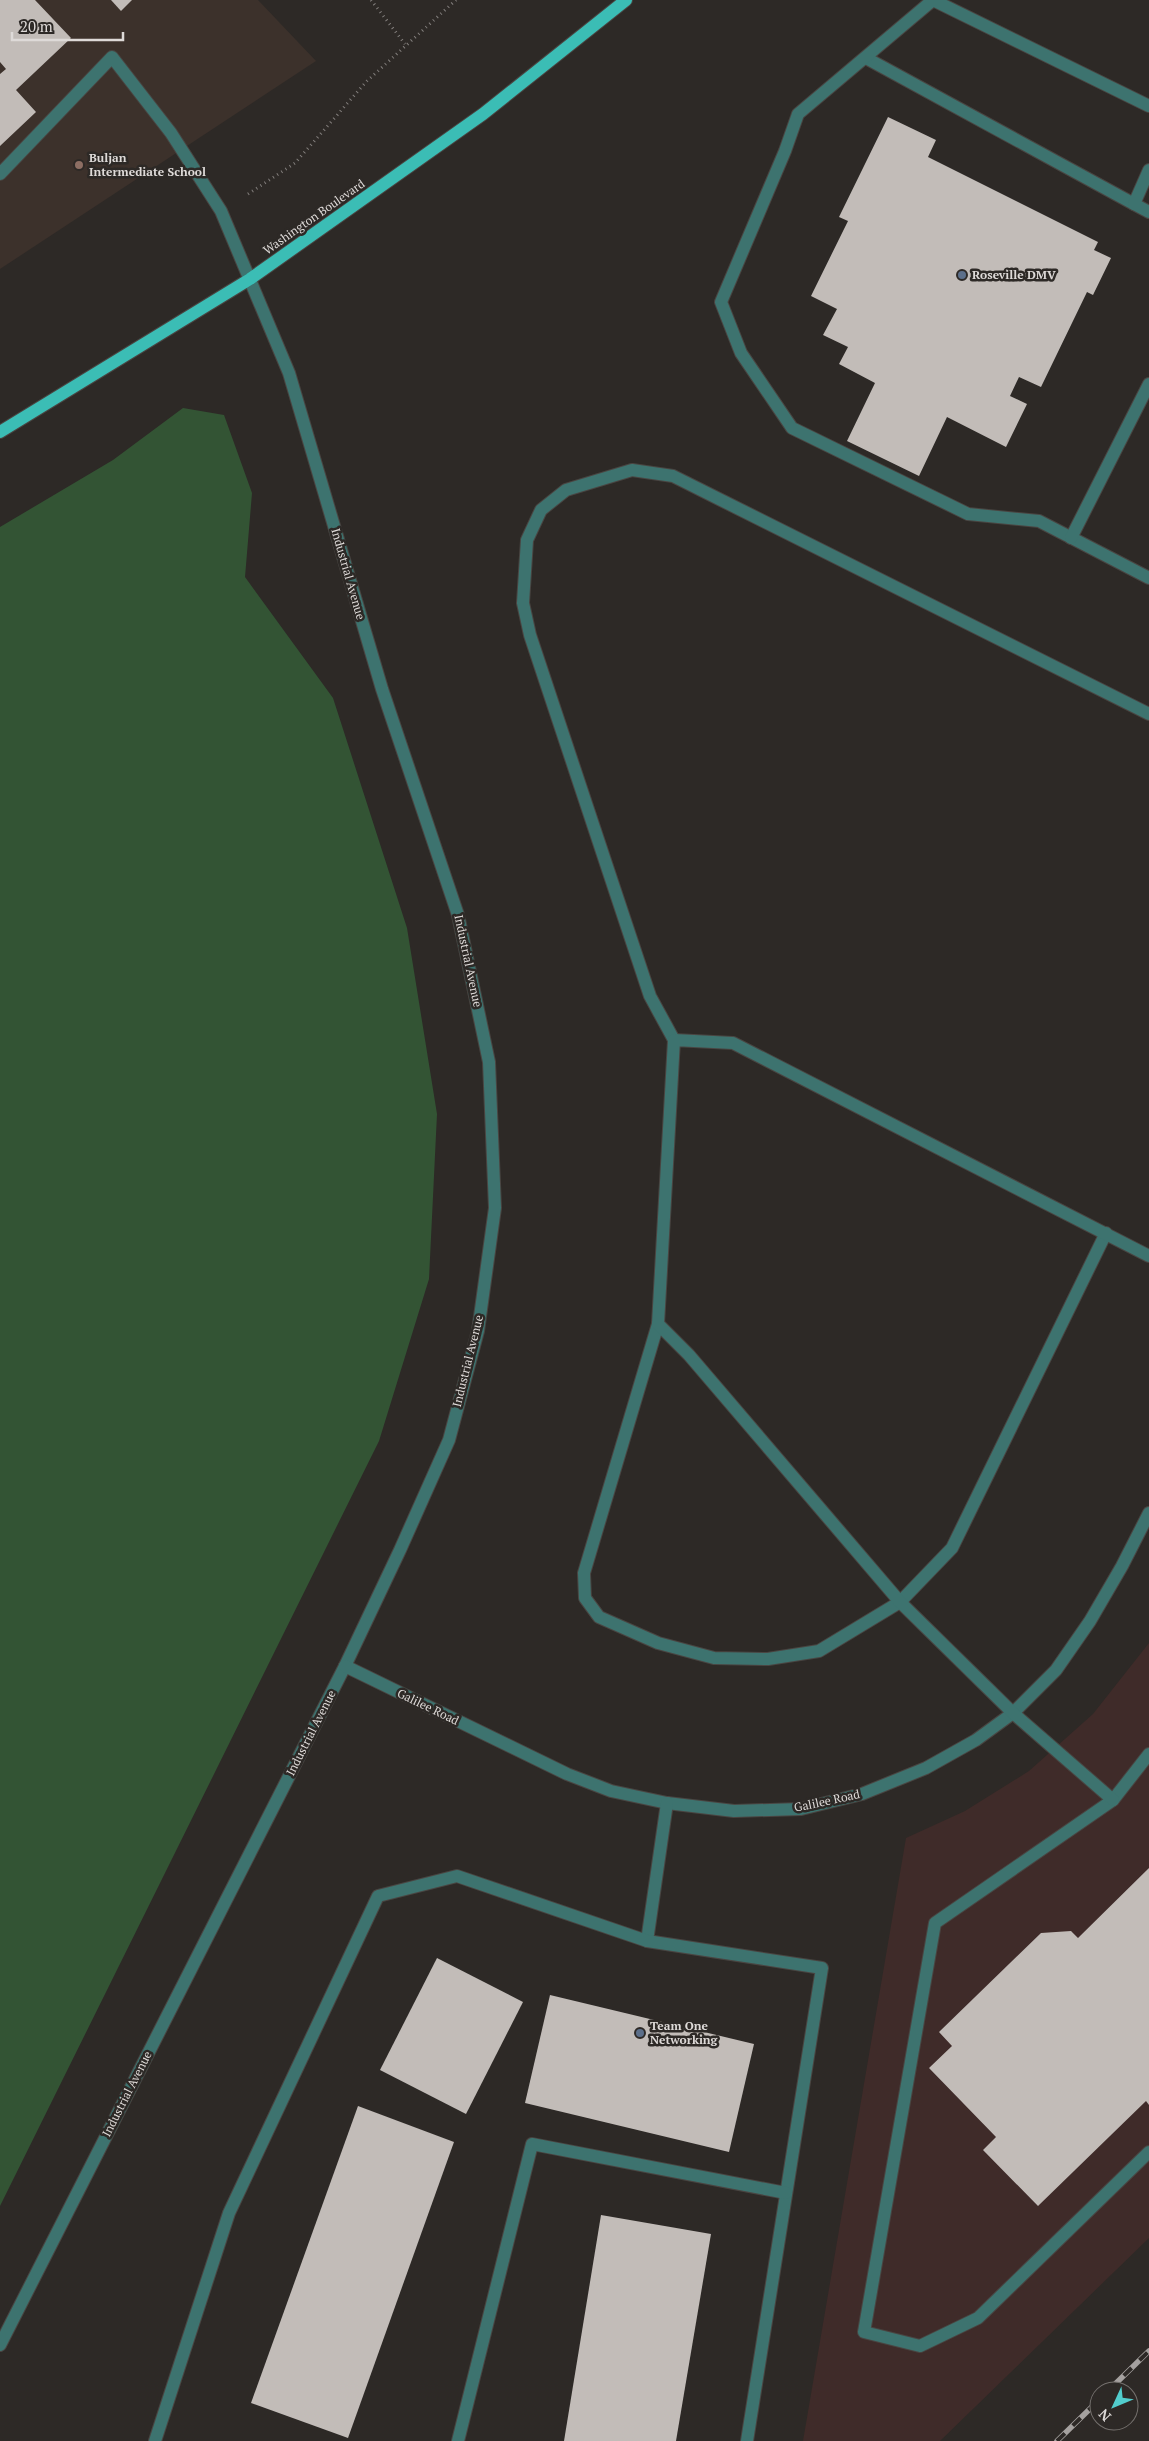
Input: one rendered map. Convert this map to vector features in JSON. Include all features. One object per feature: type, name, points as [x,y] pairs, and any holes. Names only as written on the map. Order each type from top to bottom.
[{"type":"main road","name":"Washington Boulevard","points":[[0,432],[250,279],[483,114],[626,0]]},
{"type":"street","points":[[1149,106],[933,0],[798,114],[785,151],[721,302],[741,353],[792,428],[968,514],[1039,521],[1149,578]]},
{"type":"street","name":"Industrial Avenue","points":[[0,174],[112,57],[171,133],[221,211],[289,373],[382,689],[458,915],[489,1062],[495,1208],[478,1331],[449,1440],[345,1666],[0,2345]]},
{"type":"street","points":[[866,58],[1149,212]]},
{"type":"street","points":[[1134,204],[1149,170]]},
{"type":"street","points":[[1072,538],[1149,384]]},
{"type":"street","points":[[1106,1233],[952,1548],[900,1602],[819,1651],[768,1659],[714,1658],[658,1643],[599,1617],[585,1598],[584,1573],[658,1324],[674,1040],[650,996],[530,635],[523,603],[527,540],[541,510],[566,490],[632,470],[673,476],[1149,714]]},
{"type":"street","points":[[674,1040],[732,1043],[1149,1256]]},
{"type":"street","points":[[658,1324],[689,1356],[900,1602],[1012,1713],[1113,1800]]},
{"type":"street","name":"Galilee Road","points":[[345,1666],[567,1774],[611,1791],[667,1803],[734,1811],[802,1809],[862,1794],[926,1768],[976,1740],[1012,1713],[1056,1670],[1084,1629],[1122,1566],[1149,1512]]},
{"type":"street","points":[[1149,1754],[1113,1800],[935,1923],[864,2332],[920,2346],[978,2318],[1149,2152]]},
{"type":"street","points":[[647,1941],[667,1803]]},
{"type":"street","points":[[155,2441],[229,2213],[378,1896],[457,1876],[647,1941],[822,1968],[747,2441]]},
{"type":"street","points":[[458,2441],[532,2144],[786,2193]]},
{"type":"path","points":[[371,0],[405,44]]},
{"type":"path","points":[[248,194],[295,163],[367,81],[405,44],[456,0]]},
{"type":"shaded area","name":"Buljan Intermediate School","points":[[0,0],[258,0],[316,61],[0,269]]},
{"type":"shaded area","points":[[1149,1643],[1149,2238],[940,2441],[803,2441],[906,1838],[965,1811],[1029,1771],[1093,1714]]},
{"type":"green space","points":[[183,408],[224,415],[252,493],[245,577],[333,698],[407,928],[437,1114],[429,1279],[379,1441],[0,2206],[0,527],[113,460]]},
{"type":"building","points":[[0,0],[35,0],[71,38],[16,90],[36,112],[0,146],[0,74],[6,69],[0,62]]},
{"type":"building","points":[[111,0],[132,0],[121,11]]},
{"type":"building","name":"Roseville DMV","points":[[888,117],[936,140],[928,157],[1098,242],[1094,250],[1111,258],[1093,295],[1087,292],[1041,387],[1019,377],[1010,396],[1027,404],[1006,447],[947,417],[919,476],[847,441],[875,383],[839,364],[848,347],[823,335],[837,309],[811,296],[848,221],[839,217]]},
{"type":"building","points":[[1149,1868],[1149,2105],[1146,2101],[1038,2206],[983,2150],[996,2137],[929,2068],[952,2046],[939,2032],[1041,1933],[1071,1931],[1078,1938]]},
{"type":"building","points":[[437,1958],[523,2002],[466,2114],[380,2070]]},
{"type":"building","points":[[550,1995],[754,2044],[729,2152],[525,2103]]},
{"type":"building","points":[[358,2106],[454,2142],[348,2438],[251,2403]]},
{"type":"building","points":[[601,2215],[711,2234],[676,2441],[564,2441]]},
{"type":"railway","points":[[1118,2381],[1149,2351]]},
{"type":"railway","points":[[1057,2441],[1089,2410]]},
{"type":"place","name":"Buljan Intermediate School","points":[[79,165]]},
{"type":"place","name":"Roseville DMV","points":[[962,275]]},
{"type":"place","name":"Team One Networking","points":[[640,2033]]}]
